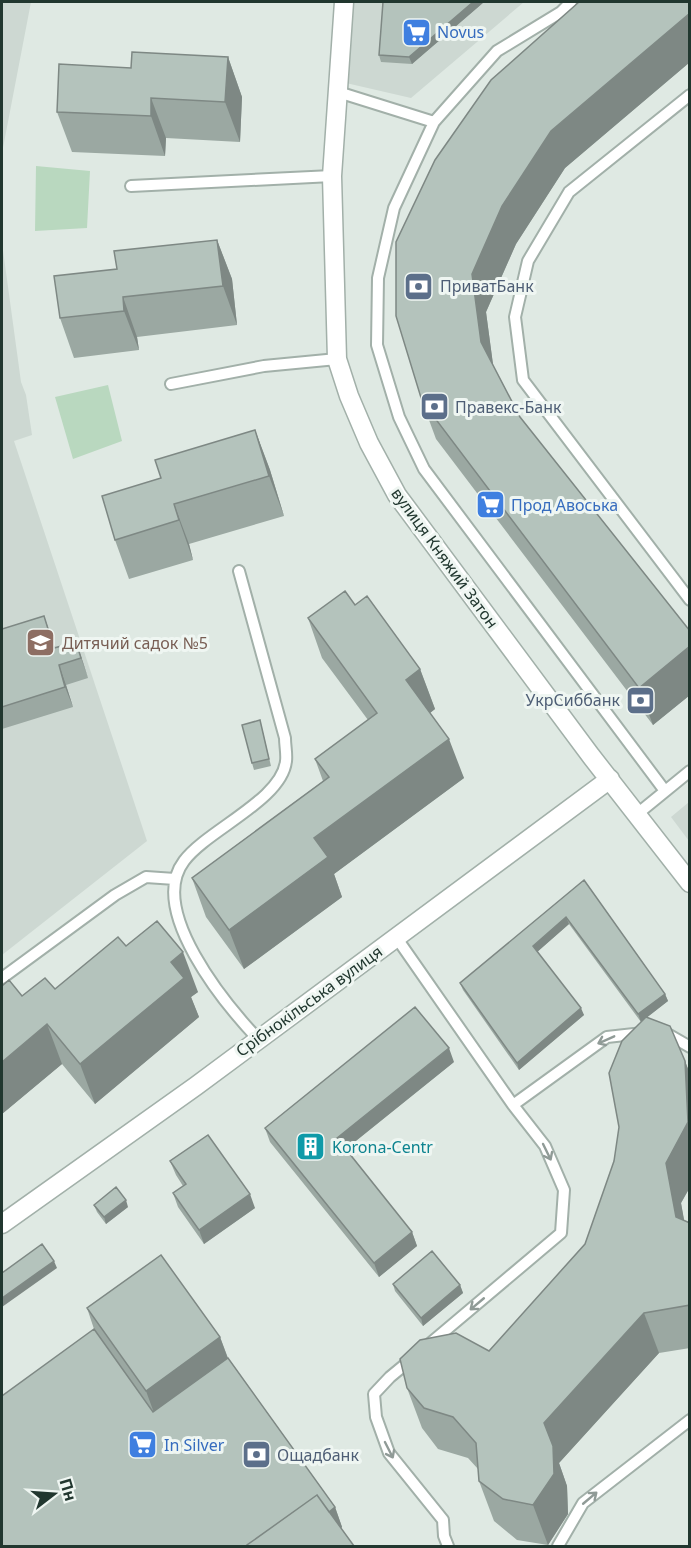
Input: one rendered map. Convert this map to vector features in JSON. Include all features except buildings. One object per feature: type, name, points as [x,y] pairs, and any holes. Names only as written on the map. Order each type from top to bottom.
[{"type":"street","name":"вулиця Княжий Затон","points":[[344,2],[332,176],[337,359],[349,396],[369,443],[397,495],[690,883]]},
{"type":"street","name":"Срібнокільська вулиця","points":[[3,1223],[610,780]]},
{"type":"lane","points":[[571,2],[561,12],[497,51],[434,122],[394,208],[378,278],[377,345],[399,417],[424,469],[665,791]]},
{"type":"lane","points":[[338,92],[434,122]]},
{"type":"lane","points":[[690,95],[569,192],[528,261],[515,316],[523,380],[690,600]]},
{"type":"lane","points":[[131,186],[332,176]]},
{"type":"lane","points":[[171,384],[264,366],[337,359]]},
{"type":"lane","points":[[239,571],[285,738],[286,762],[279,781],[265,796],[214,834],[184,861],[176,879],[174,899],[179,922],[195,956],[242,1021],[258,1039]]},
{"type":"lane","points":[[636,814],[690,771]]},
{"type":"lane","points":[[2,978],[115,895],[147,877],[176,879]]},
{"type":"lane","points":[[396,937],[513,1105],[545,1146],[564,1190],[561,1233],[390,1377],[374,1395],[376,1418],[389,1453],[443,1520],[444,1536],[448,1546]]},
{"type":"lane","points":[[513,1105],[607,1037],[663,1031],[690,1047]]},
{"type":"lane","points":[[558,1546],[583,1503],[690,1420]]},
{"type":"shaded area","points":[[2,2],[31,2],[2,153]]},
{"type":"shaded area","points":[[351,2],[524,2],[411,98],[346,83]]},
{"type":"shaded area","name":"Дитячий садок №5","points":[[2,243],[21,382],[26,395],[32,435],[14,441],[147,841],[2,955]]},
{"type":"shaded area","points":[[689,802],[689,841],[671,817]]},
{"type":"green space","points":[[36,166],[90,171],[87,228],[35,231]]},
{"type":"green space","points":[[108,385],[122,441],[73,459],[55,397]]},
{"type":"place","name":"Novus","points":[[416,32]]},
{"type":"place","name":"ПриватБанк","points":[[419,286]]},
{"type":"place","name":"Правекс-Банк","points":[[434,407]]},
{"type":"place","name":"Прод Авоська","points":[[490,505]]},
{"type":"place","name":"Дитячий садок №5","points":[[41,643]]},
{"type":"place","name":"УкрСиббанк","points":[[641,700]]},
{"type":"place","name":"Korona-Centr","points":[[311,1147]]},
{"type":"place","name":"In Silver","points":[[143,1445]]},
{"type":"place","name":"Ощадбанк","points":[[256,1455]]}]
